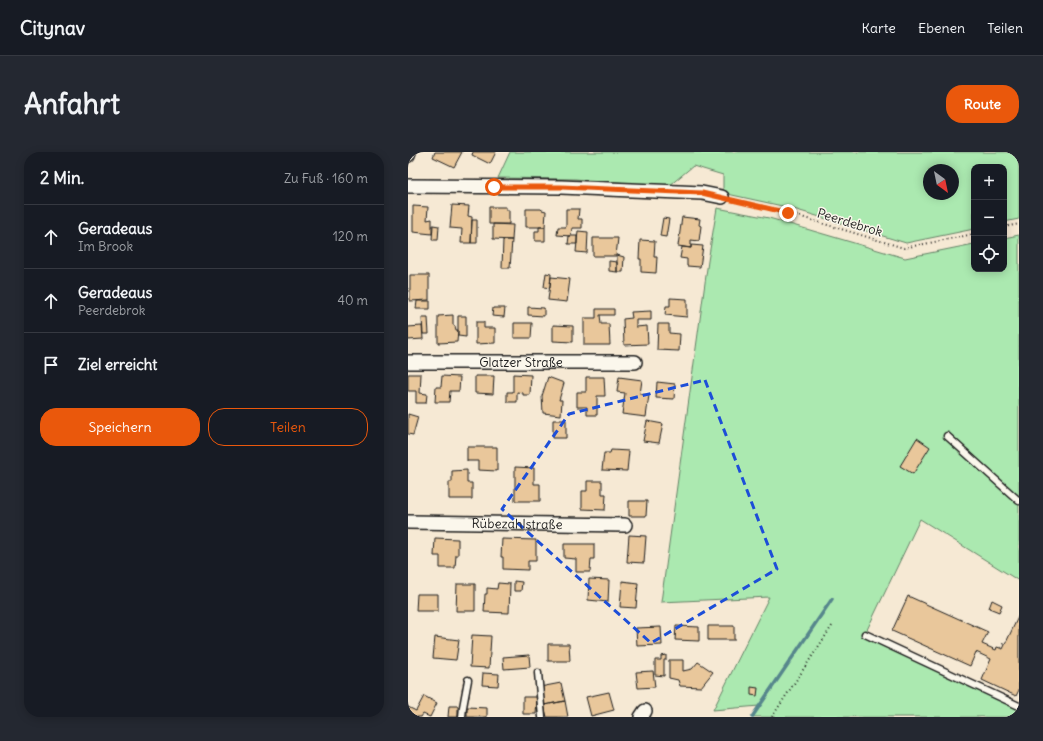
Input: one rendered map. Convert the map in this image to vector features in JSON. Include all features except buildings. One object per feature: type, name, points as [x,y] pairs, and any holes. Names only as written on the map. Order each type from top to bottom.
[{"type":"street","points":[[408,186],[561,187],[702,193],[722,197]]},
{"type":"street","name":"Glatzer Straße","points":[[408,362],[635,362]]},
{"type":"street","name":"Rübezahlstraße","points":[[408,522],[625,525]]},
{"type":"lane","points":[[947,436],[1019,501]]},
{"type":"lane","points":[[865,634],[1019,706]]},
{"type":"lane","points":[[538,673],[542,717]]},
{"type":"lane","points":[[462,717],[462,707],[468,680]]},
{"type":"path","name":"Peerdebrok","points":[[722,197],[788,213],[904,248],[971,235]]},
{"type":"path","points":[[1007,226],[1019,224]]},
{"type":"path","points":[[772,717],[832,626]]},
{"type":"path","points":[[1001,648],[1004,642]]},
{"type":"highlighted area","points":[[705,380],[777,569],[651,643],[502,509],[569,414]]},
{"type":"green space","points":[[510,152],[1019,152],[1019,219],[1007,221],[1007,164],[971,164],[971,230],[906,243],[787,207],[723,193],[723,175],[693,166],[669,186],[575,179],[498,178]]},
{"type":"green space","points":[[717,208],[769,218],[905,258],[971,245],[971,272],[1007,272],[1007,237],[1019,235],[1019,581],[920,519],[865,634],[1019,706],[1018,717],[752,717],[759,706],[713,710],[769,597],[661,602],[708,261]]},
{"type":"waterway","points":[[752,717],[832,599]]},
{"type":"route","points":[[494,187],[561,187],[702,193],[788,213]]}]
